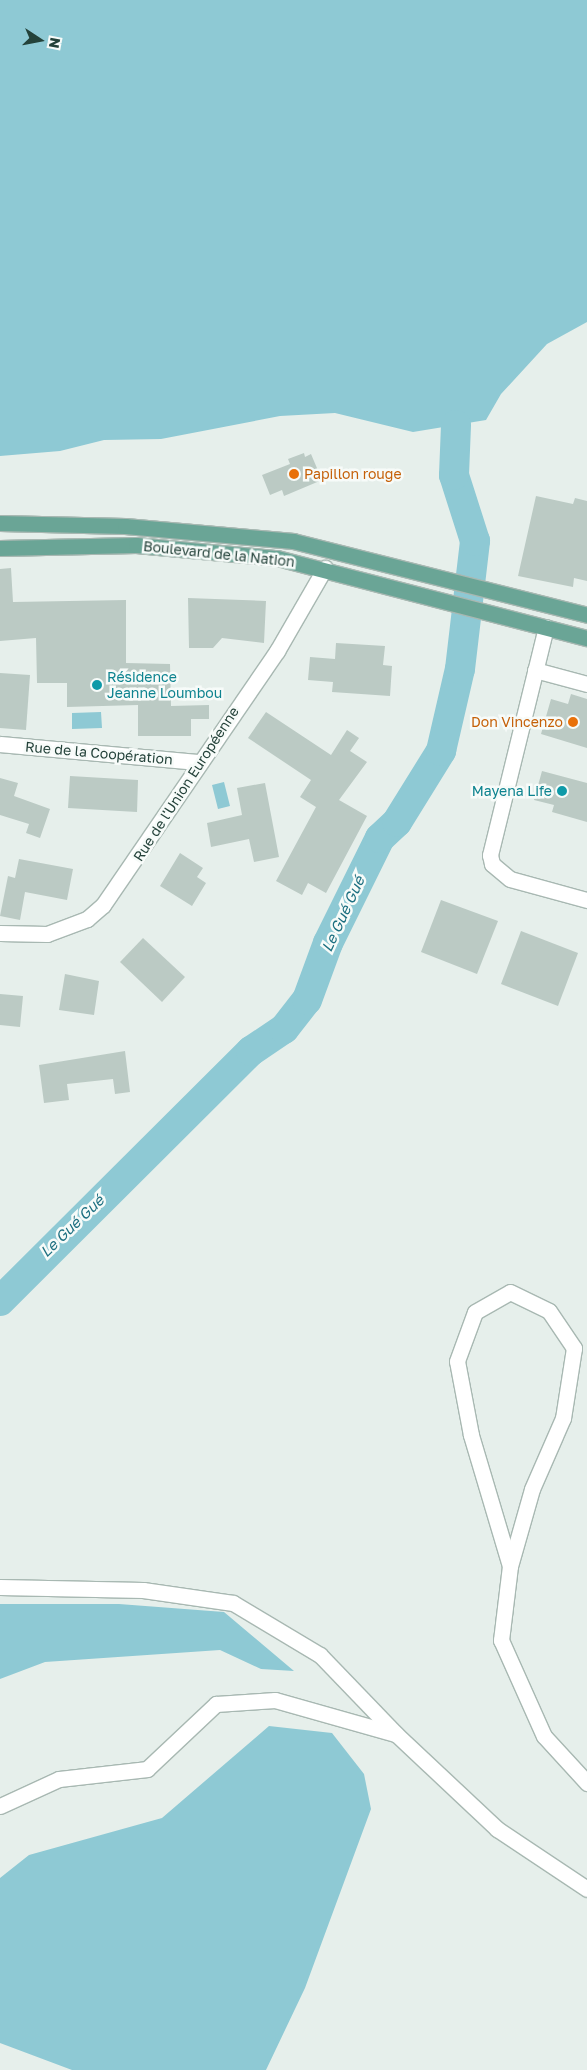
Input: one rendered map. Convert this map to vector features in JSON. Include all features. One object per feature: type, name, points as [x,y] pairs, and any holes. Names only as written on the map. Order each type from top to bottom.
[{"type":"main road","name":"Boulevard de la Nation","points":[[0,523],[244,535],[293,541],[427,572],[587,615]]},
{"type":"main road","name":"Boulevard de la Nation","points":[[0,548],[136,545],[256,555],[325,568],[587,638]]},
{"type":"street","name":"Rue de l'Union Européenne","points":[[0,933],[47,934],[92,914],[123,880],[198,762],[277,651],[325,568]]},
{"type":"street","points":[[546,627],[490,855],[492,864],[510,879],[578,900],[587,900]]},
{"type":"street","points":[[535,670],[587,684]]},
{"type":"street","name":"Rue de la Coopération","points":[[0,744],[198,762]]},
{"type":"street","points":[[510,1566],[470,1435],[457,1361],[475,1312],[510,1292],[549,1311],[574,1348],[563,1418],[532,1489],[510,1566],[500,1640],[544,1736],[587,1783]]},
{"type":"street","points":[[0,1587],[143,1590],[233,1603],[320,1655],[396,1734],[497,1829],[587,1888]]},
{"type":"street","points":[[0,1806],[59,1779],[148,1769],[216,1704],[274,1700],[396,1734]]},
{"type":"water","points":[[0,0],[587,0],[587,322],[547,344],[501,394],[486,420],[413,432],[335,413],[280,416],[161,439],[104,440],[60,451],[0,456]]},
{"type":"water","points":[[101,712],[102,728],[72,729],[72,713]]},
{"type":"water","points":[[224,782],[230,806],[218,809],[212,785]]},
{"type":"water","points":[[0,1604],[119,1604],[224,1612],[294,1671],[261,1669],[220,1650],[45,1662],[0,1679]]},
{"type":"water","points":[[269,1726],[332,1733],[364,1774],[371,1809],[305,1988],[266,2070],[72,2070],[0,2043],[0,1878],[29,1855],[162,1818]]},
{"type":"building","points":[[304,453],[305,457],[311,454],[322,480],[284,496],[282,490],[270,495],[262,475],[290,464],[288,459]]},
{"type":"building","points":[[536,496],[573,504],[575,498],[587,501],[587,581],[574,578],[573,587],[518,576]]},
{"type":"building","points":[[11,568],[13,602],[126,600],[126,663],[170,664],[171,706],[209,705],[209,719],[191,719],[191,736],[138,736],[138,705],[67,707],[67,683],[37,683],[36,638],[0,641],[0,569]]},
{"type":"building","points":[[188,598],[266,601],[264,643],[222,638],[213,648],[189,648]]},
{"type":"building","points":[[336,643],[385,646],[383,665],[392,666],[390,696],[332,692],[333,682],[308,680],[310,657],[335,659]]},
{"type":"building","points":[[0,673],[30,675],[26,730],[0,728]]},
{"type":"building","points":[[571,694],[587,699],[587,748],[541,734],[551,699],[568,704]]},
{"type":"building","points":[[266,712],[331,755],[347,730],[359,738],[350,751],[367,762],[339,800],[367,816],[326,893],[308,883],[302,895],[276,881],[316,807],[300,797],[311,780],[248,738]]},
{"type":"building","name":"Mayena Life","points":[[542,771],[587,783],[587,822],[552,812],[554,805],[534,800]]},
{"type":"building","points":[[70,776],[138,780],[137,812],[68,808]]},
{"type":"building","points":[[0,778],[18,783],[14,796],[50,809],[40,838],[26,833],[29,824],[0,815]]},
{"type":"building","points":[[265,783],[279,857],[254,862],[249,839],[211,847],[207,823],[242,815],[237,788]]},
{"type":"building","points":[[180,853],[203,868],[197,877],[206,883],[192,906],[160,886]]},
{"type":"building","points":[[19,859],[73,869],[67,900],[25,892],[20,920],[0,916],[8,876],[15,878]]},
{"type":"building","points":[[441,900],[498,921],[477,974],[421,952]]},
{"type":"building","points":[[521,931],[578,953],[558,1006],[501,984]]},
{"type":"building","points":[[143,938],[185,977],[162,1002],[120,962]]},
{"type":"building","points":[[65,974],[99,981],[94,1015],[59,1010]]},
{"type":"building","points":[[0,994],[23,996],[20,1027],[0,1025]]},
{"type":"building","points":[[125,1051],[130,1092],[115,1094],[113,1079],[67,1084],[69,1100],[44,1103],[39,1065]]},
{"type":"waterway","name":"Le Gué Gué","points":[[0,1301],[251,1051],[284,1029],[307,1000],[328,943],[380,838],[397,822],[441,751],[460,669],[475,541],[454,475],[456,425]]},
{"type":"place","name":"Papillon rouge","points":[[294,474]]},
{"type":"place","name":"Résidence Jeanne Loumbou","points":[[97,685]]},
{"type":"place","name":"Don Vincenzo","points":[[573,722]]},
{"type":"place","name":"Mayena Life","points":[[562,791]]}]
